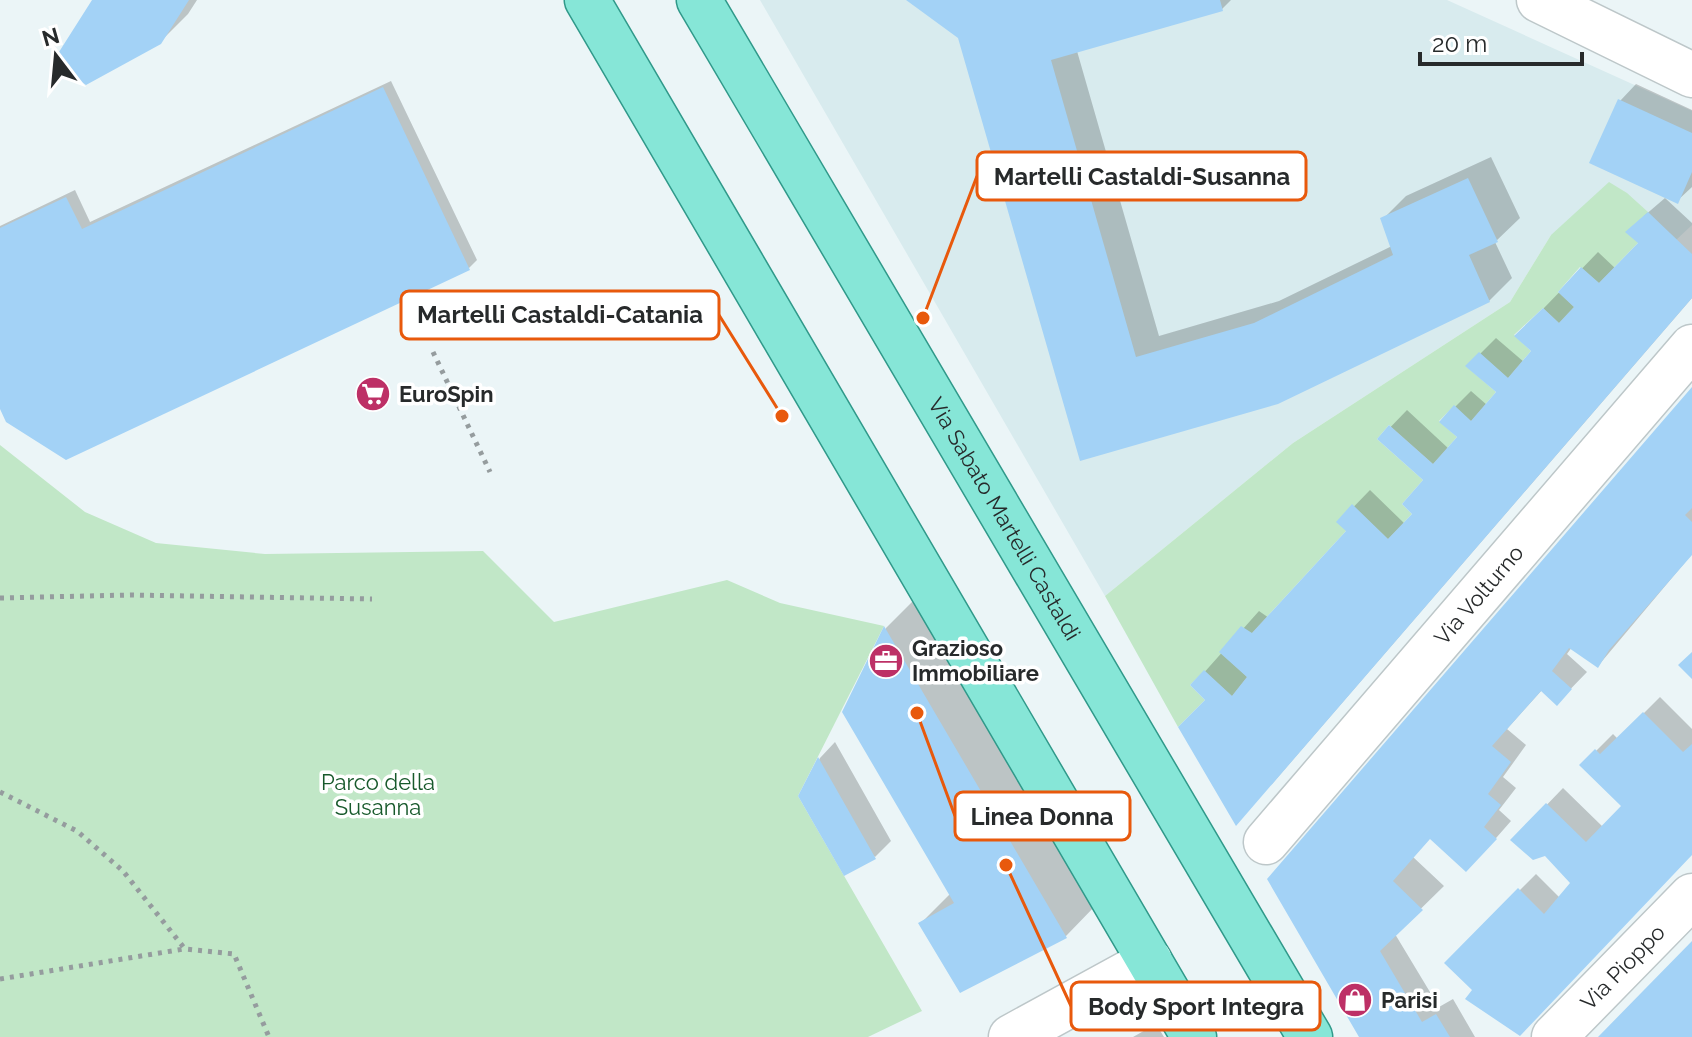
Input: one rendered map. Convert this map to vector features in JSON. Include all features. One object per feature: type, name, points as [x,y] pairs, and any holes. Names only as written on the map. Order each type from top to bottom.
[{"type":"main road","points":[[587,0],[1194,1037]]},
{"type":"main road","name":"Via Sabato Martelli Castaldi","points":[[699,0],[1310,1037]]},
{"type":"street","points":[[1539,0],[1692,75]]},
{"type":"street","name":"Via Volturno","points":[[1266,842],[1692,347]]},
{"type":"street","name":"Via Pioppo","points":[[1554,1037],[1692,896]]},
{"type":"street","points":[[1011,1037],[1150,961]]},
{"type":"path","points":[[433,352],[490,472]]},
{"type":"path","points":[[0,598],[130,595],[372,599]]},
{"type":"path","points":[[0,792],[77,831],[123,871],[185,949]]},
{"type":"path","points":[[0,979],[185,949],[234,954],[269,1037]]},
{"type":"shaded area","points":[[760,0],[1447,0],[1692,111],[1692,225],[1676,240],[1551,235],[1510,302],[1293,443],[1105,596]]},
{"type":"green space","points":[[1609,182],[1648,212],[1638,243],[1599,283],[1580,267],[1558,292],[1574,307],[1559,323],[1543,308],[1514,335],[1531,351],[1508,378],[1479,353],[1466,366],[1496,392],[1471,421],[1454,406],[1439,421],[1457,437],[1433,464],[1389,425],[1377,439],[1423,480],[1402,504],[1412,514],[1388,539],[1352,505],[1346,531],[1252,633],[1220,652],[1247,677],[1232,696],[1204,671],[1190,685],[1205,700],[1178,727],[1105,596],[1293,443],[1510,302],[1551,235]]},
{"type":"green space","name":"Parco della Susanna","points":[[0,445],[85,512],[156,543],[265,554],[483,551],[554,622],[727,580],[780,603],[884,626],[798,796],[922,1011],[868,1037],[0,1037]]},
{"type":"building","points":[[92,0],[189,0],[161,44],[86,85],[52,63]]},
{"type":"building","points":[[906,0],[1220,0],[1223,11],[1051,60],[1136,357],[1254,323],[1393,255],[1380,218],[1468,178],[1498,242],[1469,255],[1490,302],[1278,404],[1080,461],[958,38]]},
{"type":"building","points":[[383,87],[470,270],[66,460],[6,422],[0,409],[0,228],[66,197],[82,229]]},
{"type":"building","points":[[1618,99],[1692,133],[1692,172],[1678,204],[1589,163]]},
{"type":"building","points":[[1648,212],[1692,254],[1692,298],[1236,826],[1178,727],[1205,700],[1190,685],[1204,670],[1232,696],[1247,677],[1219,652],[1241,626],[1252,633],[1346,531],[1336,522],[1352,504],[1388,539],[1412,514],[1402,504],[1423,480],[1377,439],[1389,425],[1433,464],[1457,437],[1439,422],[1454,405],[1471,421],[1496,392],[1465,366],[1479,352],[1508,378],[1531,351],[1514,336],[1543,308],[1559,323],[1574,307],[1558,292],[1581,267],[1599,283],[1638,243],[1625,232]]},
{"type":"building","points":[[1692,387],[1692,508],[1685,515],[1692,522],[1692,555],[1609,650],[1598,668],[1569,648],[1552,671],[1572,689],[1557,706],[1541,691],[1492,746],[1511,762],[1488,794],[1501,805],[1484,827],[1497,839],[1466,872],[1430,839],[1393,881],[1423,910],[1380,951],[1422,1022],[1436,1014],[1450,1037],[1359,1037],[1267,879]]},
{"type":"building","points":[[884,626],[1067,938],[960,993],[918,923],[954,903],[842,712]]},
{"type":"building","points":[[1692,652],[1692,679],[1678,665]]},
{"type":"building","points":[[1643,712],[1683,752],[1692,744],[1692,855],[1520,1036],[1465,999],[1472,990],[1444,963],[1518,888],[1544,914],[1570,883],[1545,856],[1533,860],[1510,840],[1546,803],[1586,842],[1621,806],[1579,765],[1595,749],[1600,754]]},
{"type":"building","points":[[818,757],[876,859],[844,876],[798,796]]},
{"type":"building","points":[[1692,941],[1692,1037],[1598,1037],[1643,991]]},
{"type":"place","name":"Martelli Castaldi-Susanna","points":[[923,318]]},
{"type":"place","name":"EuroSpin","points":[[373,394]]},
{"type":"place","name":"Martelli Castaldi-Catania","points":[[782,416]]},
{"type":"place","name":"Grazioso Immobiliare","points":[[886,661]]},
{"type":"place","name":"Linea Donna","points":[[917,713]]},
{"type":"place","name":"Body Sport Integra","points":[[1006,865]]},
{"type":"place","name":"Parisi","points":[[1355,1000]]}]
